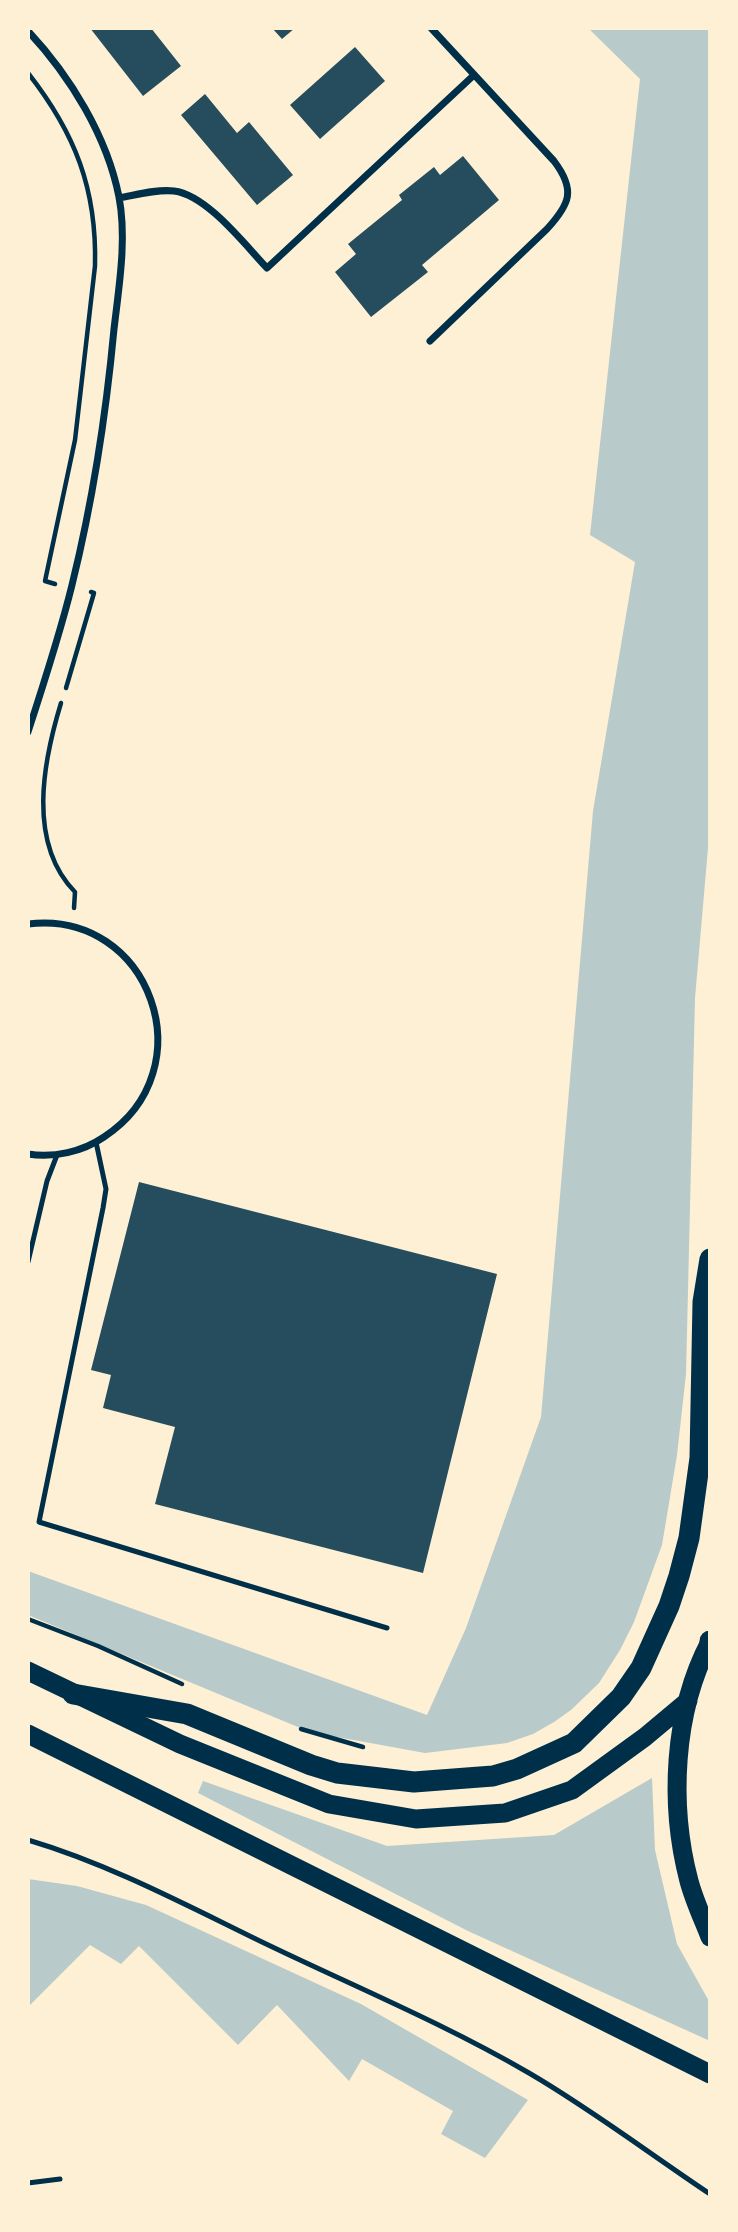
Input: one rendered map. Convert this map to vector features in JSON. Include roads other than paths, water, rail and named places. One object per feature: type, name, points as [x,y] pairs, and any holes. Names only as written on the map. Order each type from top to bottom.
[{"type":"highway","points":[[73,1694],[187,1714],[337,1773],[414,1782],[493,1776],[517,1769],[574,1743],[621,1697],[641,1668],[669,1606],[679,1576],[689,1538],[700,1458],[703,1302],[710,1259]]},
{"type":"highway","points":[[710,1642],[688,1701],[682,1734],[678,1791],[682,1848],[690,1882],[710,1937]]},
{"type":"highway","points":[[28,1671],[180,1744],[329,1804],[415,1819],[505,1813],[572,1790],[645,1737],[688,1701]]},
{"type":"highway","points":[[28,1734],[710,2074]]},
{"type":"street","points":[[430,341],[561,215],[569,198],[566,180],[554,161],[431,28]]},
{"type":"street","points":[[28,31],[60,70],[81,104],[108,159],[119,198],[121,219],[120,275],[105,416],[72,587],[28,732]]},
{"type":"street","points":[[119,198],[165,191],[188,195],[204,205],[267,268],[474,75]]},
{"type":"street","points":[[28,924],[55,923],[72,926],[92,933],[125,957],[148,990],[159,1032],[153,1076],[131,1115],[115,1130],[77,1150],[57,1154],[28,1154]]},
{"type":"lane","points":[[96,1142],[106,1189],[39,1522],[387,1628]]},
{"type":"lane","points":[[28,1262],[47,1181],[57,1154]]},
{"type":"lane","points":[[28,1840],[98,1865],[331,1975],[408,2008],[531,2074],[710,2194]]},
{"type":"lane","points":[[28,2183],[60,2179]]}]
